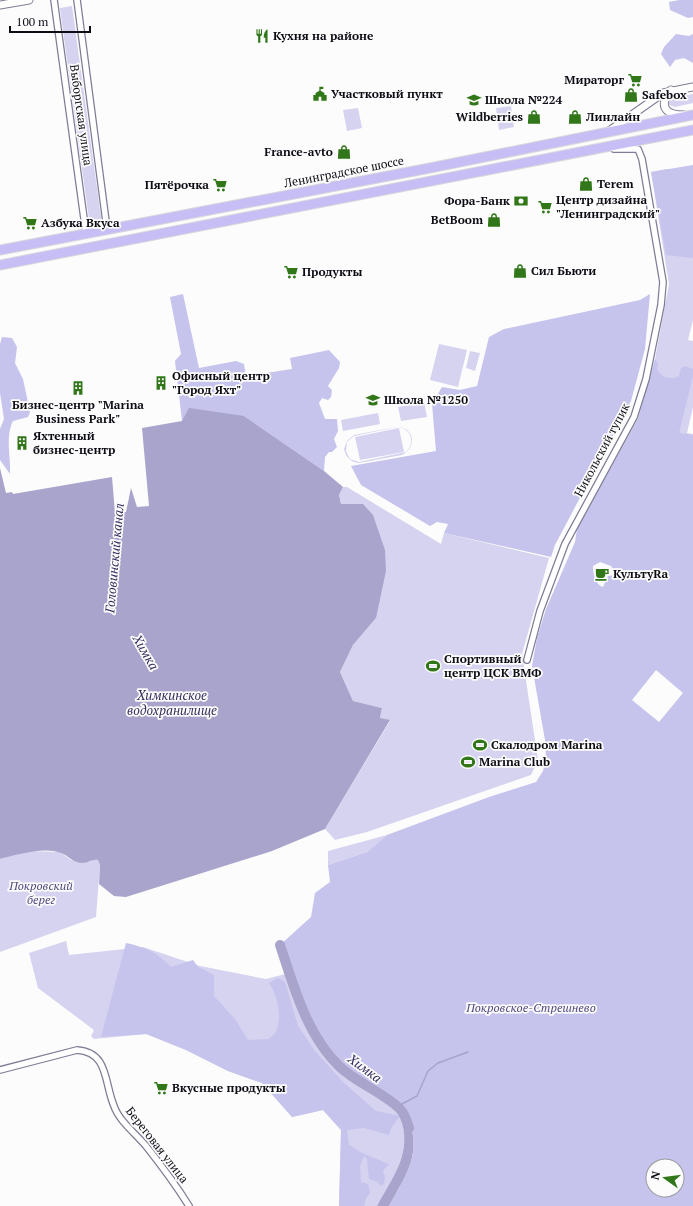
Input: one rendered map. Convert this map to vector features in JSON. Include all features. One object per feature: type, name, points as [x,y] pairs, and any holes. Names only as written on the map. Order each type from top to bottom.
[{"type":"main road","name":"Ленинградское шоссе","points":[[0,250],[692,115]]},
{"type":"main road","points":[[0,266],[693,130]]},
{"type":"street","points":[[0,4],[29,0]]},
{"type":"street","name":"Выборгская улица","points":[[54,0],[86,233]]},
{"type":"street","name":"Выборгская улица","points":[[77,0],[108,229]]},
{"type":"street","points":[[606,133],[663,93],[671,90],[693,87]]},
{"type":"street","points":[[671,90],[664,101],[665,108],[670,113],[692,115]]},
{"type":"street","name":"Никольский тупик","points":[[527,660],[540,611],[565,544],[634,417],[646,379],[663,294],[663,282],[651,206],[638,150],[602,149]]},
{"type":"street","name":"Береговая улица","points":[[0,1070],[77,1050],[93,1054],[98,1057],[114,1106],[156,1159],[189,1206]]},
{"type":"green space","points":[[693,0],[693,17],[688,18],[670,10],[669,2]]},
{"type":"green space","points":[[72,6],[101,217],[101,220],[97,224],[91,222],[89,219],[60,9]]},
{"type":"green space","points":[[676,34],[689,36],[693,34],[693,63],[684,58],[675,60],[670,67],[661,54],[664,47]]},
{"type":"green space","points":[[693,94],[693,103],[675,107],[669,105],[668,101],[671,98]]},
{"type":"green space","points":[[511,106],[514,127],[499,130],[496,108]]},
{"type":"green space","points":[[358,108],[362,128],[347,131],[343,110]]},
{"type":"green space","points":[[693,165],[693,258],[666,255],[651,172]]},
{"type":"green space","points":[[666,169],[693,170],[693,320],[688,340],[693,341],[693,407],[687,433],[693,434],[693,529],[577,529],[638,419],[655,359],[669,284],[651,172]]},
{"type":"green space","points":[[183,294],[199,368],[236,361],[244,364],[246,376],[292,369],[290,358],[329,350],[340,362],[339,368],[328,386],[332,390],[331,397],[328,400],[322,398],[319,403],[325,419],[337,419],[338,431],[334,439],[337,447],[332,452],[329,452],[325,457],[324,471],[244,416],[182,421],[175,361],[181,354],[170,297]]},
{"type":"green space","points":[[650,294],[645,349],[631,401],[555,545],[551,557],[444,533],[448,524],[437,522],[430,526],[361,485],[351,466],[436,451],[432,404],[442,387],[460,390],[477,386],[489,337],[504,329],[640,300]]},
{"type":"green space","points":[[2,337],[12,338],[17,347],[15,363],[23,379],[30,412],[28,417],[13,421],[11,427],[9,434],[10,474],[0,460],[0,429],[4,419],[0,393],[0,344]]},
{"type":"green space","points":[[439,344],[467,350],[458,387],[430,380]]},
{"type":"green space","points":[[470,351],[480,353],[475,371],[466,368]]},
{"type":"green space","name":"Покровское-Стрешнево","points":[[655,359],[658,364],[657,369],[666,377],[673,378],[679,376],[681,368],[685,366],[693,369],[693,376],[679,433],[693,435],[693,1206],[389,1206],[407,1173],[413,1152],[412,1128],[407,1115],[404,1115],[400,1109],[354,1079],[328,1055],[318,1041],[302,1010],[280,945],[311,917],[315,893],[330,882],[328,865],[367,852],[387,835],[489,797],[536,782],[543,771],[546,759],[545,740],[532,666],[537,638],[546,609],[575,542],[577,529],[638,419]],"holes":[[[600,562],[611,566],[615,575],[608,576],[603,587],[600,586],[596,581],[593,566]],[[656,670],[683,693],[659,722],[632,700]]]},
{"type":"green space","points":[[424,402],[427,417],[401,421],[398,407]]},
{"type":"green space","points":[[378,413],[380,424],[343,431],[341,420]]},
{"type":"green space","points":[[397,427],[354,436],[347,442],[346,451],[350,459],[359,462],[406,452],[402,455],[359,463],[349,459],[344,449],[347,441],[354,435]]},
{"type":"green space","points":[[399,428],[404,452],[360,460],[355,437]]},
{"type":"green space","points":[[402,428],[407,430],[410,433],[412,442],[410,447],[406,452],[411,444],[411,440],[409,433]]},
{"type":"green space","name":"Спортивный центр ЦСК ВМФ","points":[[343,487],[347,487],[441,544],[444,533],[549,558],[522,654],[538,760],[531,775],[367,832],[335,840],[325,829],[390,721],[380,718],[382,708],[353,701],[340,672],[353,645],[376,618],[363,504],[341,504],[339,495]]},
{"type":"green space","points":[[387,835],[367,852],[328,865],[328,851]]},
{"type":"green space","name":"Покровский берег","points":[[30,851],[60,852],[71,860],[83,863],[98,860],[100,865],[96,917],[0,952],[0,859]]},
{"type":"green space","points":[[66,941],[69,955],[143,947],[200,966],[266,979],[289,973],[310,1025],[400,1109],[404,1115],[400,1116],[404,1141],[400,1163],[377,1206],[339,1206],[341,1130],[323,1110],[292,1117],[262,1083],[228,1071],[186,1050],[147,1034],[94,1039],[91,1036],[94,1030],[38,988],[29,953]]},
{"type":"green space","points":[[126,943],[151,951],[171,967],[193,960],[198,967],[214,975],[214,996],[235,1019],[248,1040],[269,1039],[276,1032],[279,1011],[274,993],[269,983],[278,978],[285,982],[298,1026],[315,1051],[343,1082],[376,1111],[400,1116],[391,1128],[389,1135],[364,1128],[347,1130],[349,1145],[364,1154],[389,1164],[383,1171],[385,1177],[384,1184],[380,1186],[378,1182],[369,1179],[367,1159],[364,1156],[360,1166],[361,1182],[368,1184],[370,1193],[366,1198],[364,1206],[339,1206],[341,1130],[323,1110],[292,1117],[262,1083],[228,1071],[186,1050],[146,1034],[101,1037]]},
{"type":"water","name":"Химкинское водохранилище","points":[[189,408],[244,416],[324,471],[343,487],[339,495],[341,504],[363,504],[373,515],[385,550],[386,571],[376,618],[353,645],[340,672],[353,701],[382,708],[380,718],[390,720],[325,829],[272,851],[126,897],[114,896],[99,884],[100,865],[98,860],[80,863],[61,853],[47,850],[22,853],[0,859],[0,468],[6,493],[12,492],[13,494],[112,477],[115,513],[126,512],[131,488],[137,507],[149,506],[142,428],[182,421]]},
{"type":"water","points":[[407,1115],[412,1128],[413,1152],[411,1162],[402,1183],[389,1206],[377,1206],[400,1163],[404,1141],[400,1116]]},
{"type":"waterway","name":"Химка","points":[[280,945],[296,994],[310,1026],[319,1041],[329,1055],[347,1073],[394,1103],[402,1111],[409,1128]]},
{"type":"waterway","points":[[400,1109],[402,1104],[417,1096],[428,1071],[438,1063],[468,1052]]},
{"type":"place","name":"Кухня на районе","points":[[262,36]]},
{"type":"place","name":"Мираторг","points":[[635,80]]},
{"type":"place","name":"Участковый пункт","points":[[320,94]]},
{"type":"place","name":"Safebox","points":[[631,95]]},
{"type":"place","name":"Школа №224","points":[[474,100]]},
{"type":"place","name":"Wildberries","points":[[534,117]]},
{"type":"place","name":"Линлайн","points":[[575,117]]},
{"type":"place","name":"France-avto","points":[[344,152]]},
{"type":"place","name":"Terem","points":[[586,184]]},
{"type":"place","name":"Пятёрочка","points":[[220,185]]},
{"type":"place","name":"Фора-Банк","points":[[521,201]]},
{"type":"place","name":"Центр дизайна \"Ленинградский\"","points":[[545,207]]},
{"type":"place","name":"BetBoom","points":[[494,220]]},
{"type":"place","name":"Азбука Вкуса","points":[[30,223]]},
{"type":"place","name":"Сил Бьюти","points":[[520,271]]},
{"type":"place","name":"Продукты","points":[[291,272]]},
{"type":"place","name":"Офисный центр \"Город Яхт\"","points":[[161,383]]},
{"type":"place","name":"Бизнес-центр \"Marina Business Park\"","points":[[78,388]]},
{"type":"place","name":"Школа №1250","points":[[373,400]]},
{"type":"place","name":"Яхтенный бизнес-центр","points":[[22,443]]},
{"type":"place","name":"КультуRа","points":[[602,574]]},
{"type":"place","name":"Спортивный центр ЦСК ВМФ","points":[[433,666]]},
{"type":"place","name":"Скалодром Marina","points":[[480,745]]},
{"type":"place","name":"Marina Club","points":[[468,762]]},
{"type":"place","name":"Вкусные продукты","points":[[161,1088]]},
{"type":"water label","name":"Головинский канал","points":[[114,558]]}]
